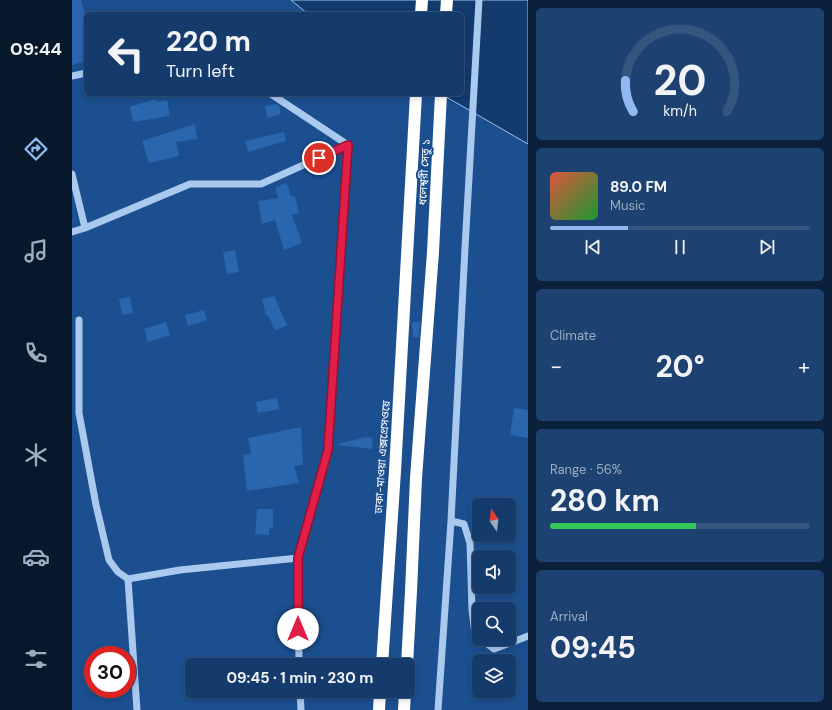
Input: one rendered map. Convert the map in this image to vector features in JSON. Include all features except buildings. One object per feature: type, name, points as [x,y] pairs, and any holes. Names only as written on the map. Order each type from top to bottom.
[{"type":"highway","points":[[421,12],[422,0]]},
{"type":"highway","points":[[446,0],[446,12]]},
{"type":"highway","name":"ধলেশ্বরী সেতু ১","points":[[408,250],[416,96]]},
{"type":"highway","name":"ধলেশ্বরী সেতু ১","points":[[407,658],[416,478],[433,252],[441,96]]},
{"type":"highway","name":"ঢাকা-মাওয়া এক্সপ্রেসওয়ে","points":[[382,658],[408,250]]},
{"type":"highway","points":[[379,710],[380,698]]},
{"type":"highway","points":[[404,710],[405,698]]},
{"type":"street","points":[[438,710],[451,521],[479,0]]},
{"type":"street","points":[[72,76],[84,73]]},
{"type":"street","points":[[274,96],[348,145]]},
{"type":"street","points":[[72,232],[190,184],[261,184],[348,145]]},
{"type":"street","points":[[299,658],[298,558],[328,450],[348,145]]},
{"type":"street","points":[[72,174],[85,228]]},
{"type":"street","points":[[79,320],[80,421],[96,505],[109,560],[118,572],[128,579],[180,570],[298,558]]},
{"type":"street","points":[[451,521],[464,524],[470,543],[472,610]]},
{"type":"street","points":[[128,579],[137,710]]},
{"type":"street","points":[[516,640],[528,636]]},
{"type":"street","points":[[300,698],[301,710]]},
{"type":"water","points":[[291,0],[528,0],[528,144],[444,96],[464,96],[464,12],[306,12]]},
{"type":"route","points":[[298,629],[298,558],[328,450],[348,145],[319,158]]}]
